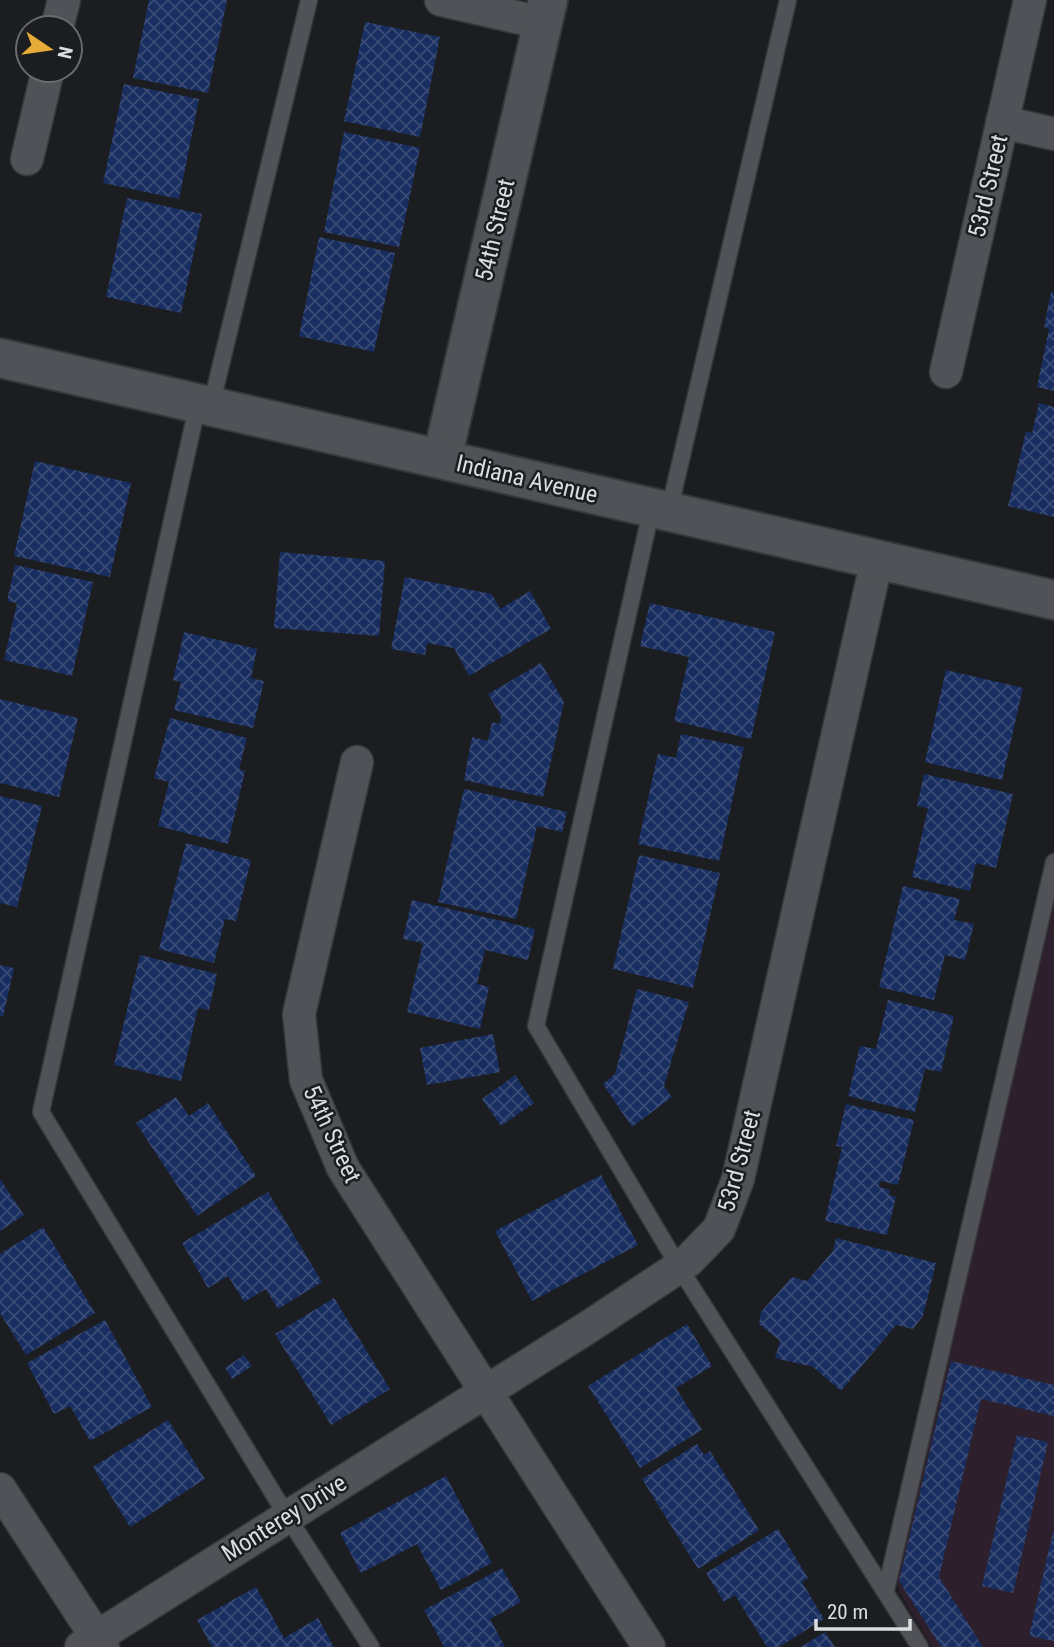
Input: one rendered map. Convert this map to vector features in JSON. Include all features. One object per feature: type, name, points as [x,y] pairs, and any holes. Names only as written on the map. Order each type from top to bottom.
[{"type":"main road","name":"54th Street","points":[[442,459],[545,11]]},
{"type":"main road","name":"Indiana Avenue","points":[[0,358],[1054,600]]},
{"type":"street","points":[[441,0],[545,11]]},
{"type":"street","name":"53rd Street","points":[[946,372],[1030,0]]},
{"type":"street","points":[[27,159],[45,84]]},
{"type":"street","points":[[1002,122],[1054,134]]},
{"type":"street","name":"53rd Street","points":[[487,1390],[695,1256],[719,1229],[738,1180],[877,559]]},
{"type":"street","name":"54th Street","points":[[357,762],[299,1014],[306,1080],[343,1168],[487,1390]]},
{"type":"street","points":[[487,1390],[649,1647]]},
{"type":"street","name":"Monterey Drive","points":[[93,1644],[287,1516],[487,1390]]},
{"type":"street","points":[[0,1489],[93,1644]]},
{"type":"lane","points":[[309,0],[204,405],[41,1112],[287,1516],[371,1647]]},
{"type":"lane","points":[[788,0],[660,509],[536,1026],[679,1267],[920,1647]]},
{"type":"lane","points":[[886,1590],[1054,862]]},
{"type":"shaded area","points":[[1054,879],[1054,1647],[932,1647],[900,1593],[895,1577]]},
{"type":"building","points":[[149,0],[227,0],[208,93],[133,78]]},
{"type":"building","points":[[365,22],[440,37],[420,137],[344,121]]},
{"type":"building","points":[[124,84],[199,99],[179,199],[103,183]]},
{"type":"building","points":[[344,132],[420,148],[399,247],[324,232]]},
{"type":"building","points":[[127,198],[202,214],[181,313],[106,297]]},
{"type":"building","points":[[319,237],[395,253],[374,352],[299,336]]},
{"type":"building","points":[[1051,292],[1054,293],[1054,391],[1037,387],[1049,329],[1044,327]]},
{"type":"building","points":[[1039,403],[1054,407],[1054,517],[1008,506],[1026,431],[1032,433]]},
{"type":"building","points":[[35,461],[131,483],[110,577],[14,556]]},
{"type":"building","points":[[280,552],[385,561],[379,636],[274,628]]},
{"type":"building","points":[[15,565],[93,582],[72,676],[4,660],[17,603],[7,601]]},
{"type":"building","points":[[405,577],[492,594],[500,609],[530,591],[551,629],[469,676],[454,648],[427,643],[425,655],[391,649]]},
{"type":"building","points":[[650,603],[775,632],[751,739],[674,721],[689,657],[640,646]]},
{"type":"building","points":[[184,632],[257,649],[251,678],[264,681],[253,728],[174,710],[181,682],[173,680]]},
{"type":"building","points":[[541,663],[564,702],[543,797],[464,780],[472,737],[488,741],[492,722],[500,724],[501,716],[488,694]]},
{"type":"building","points":[[946,670],[1023,688],[1002,780],[925,762]]},
{"type":"building","points":[[0,699],[78,718],[59,797],[0,783]]},
{"type":"building","points":[[170,718],[247,738],[239,769],[245,771],[228,844],[158,826],[169,782],[154,778]]},
{"type":"building","points":[[681,734],[744,747],[719,861],[638,844],[658,754],[676,758]]},
{"type":"building","points":[[924,774],[1013,794],[996,868],[976,863],[970,891],[912,877],[928,808],[917,806]]},
{"type":"building","points":[[464,789],[567,812],[562,832],[537,826],[516,919],[438,902]]},
{"type":"building","points":[[0,796],[42,806],[17,907],[0,903]]},
{"type":"building","points":[[186,843],[251,860],[236,921],[225,919],[214,963],[159,949]]},
{"type":"building","points":[[639,855],[720,873],[693,988],[613,969]]},
{"type":"building","points":[[903,886],[960,899],[954,920],[974,924],[965,960],[945,955],[934,1000],[879,987]]},
{"type":"building","points":[[412,900],[535,929],[528,960],[485,950],[477,984],[489,987],[480,1029],[407,1012],[423,943],[403,939]]},
{"type":"building","points":[[140,955],[217,974],[209,1010],[198,1008],[181,1081],[114,1065]]},
{"type":"building","points":[[0,965],[14,968],[3,1017],[0,1016]]},
{"type":"building","points":[[637,989],[689,1002],[664,1086],[672,1097],[632,1127],[603,1084],[615,1074]]},
{"type":"building","points":[[888,1000],[954,1016],[941,1072],[925,1069],[915,1112],[848,1096],[860,1046],[876,1049]]},
{"type":"building","points":[[493,1034],[500,1072],[427,1085],[420,1048]]},
{"type":"building","points":[[515,1075],[534,1103],[501,1126],[482,1099]]},
{"type":"building","points":[[176,1097],[189,1116],[208,1103],[256,1176],[197,1216],[136,1123]]},
{"type":"building","points":[[846,1104],[914,1120],[898,1185],[880,1181],[879,1187],[890,1190],[889,1195],[896,1197],[887,1235],[825,1221],[842,1147],[836,1146]]},
{"type":"building","points":[[601,1175],[638,1245],[532,1301],[495,1231]]},
{"type":"building","points":[[0,1179],[24,1215],[0,1231]]},
{"type":"building","points":[[268,1192],[322,1282],[278,1309],[266,1289],[244,1302],[228,1276],[208,1288],[182,1243]]},
{"type":"building","points":[[43,1227],[95,1313],[26,1355],[0,1313],[0,1254]]},
{"type":"building","points":[[836,1238],[936,1263],[923,1316],[913,1329],[896,1325],[841,1391],[813,1367],[775,1358],[780,1341],[759,1324],[761,1312],[792,1277],[807,1281],[833,1251]]},
{"type":"building","points":[[334,1298],[390,1389],[331,1425],[275,1334]]},
{"type":"building","points":[[105,1320],[152,1407],[90,1441],[70,1406],[54,1414],[27,1363]]},
{"type":"building","points":[[687,1324],[712,1366],[676,1388],[702,1430],[640,1468],[588,1386]]},
{"type":"building","points":[[244,1355],[252,1366],[232,1379],[225,1368]]},
{"type":"building","points":[[951,1361],[1054,1385],[1054,1416],[981,1399],[939,1577],[983,1647],[941,1647],[899,1581]]},
{"type":"building","points":[[168,1420],[205,1479],[130,1527],[93,1467]]},
{"type":"building","points":[[1017,1435],[1048,1442],[1013,1593],[982,1586]]},
{"type":"building","points":[[697,1444],[704,1455],[710,1451],[759,1530],[698,1569],[642,1479]]},
{"type":"building","points":[[446,1476],[492,1563],[441,1590],[417,1544],[361,1573],[340,1533]]},
{"type":"building","points":[[778,1529],[808,1578],[802,1582],[824,1619],[779,1647],[767,1647],[735,1595],[724,1602],[706,1573]]},
{"type":"building","points":[[1054,1532],[1054,1641],[1029,1636]]},
{"type":"building","points":[[502,1568],[521,1602],[490,1619],[505,1647],[444,1647],[424,1610]]},
{"type":"building","points":[[256,1587],[284,1638],[318,1618],[334,1647],[212,1647],[197,1620]]},
{"type":"building","points":[[825,1632],[835,1647],[801,1647]]}]
